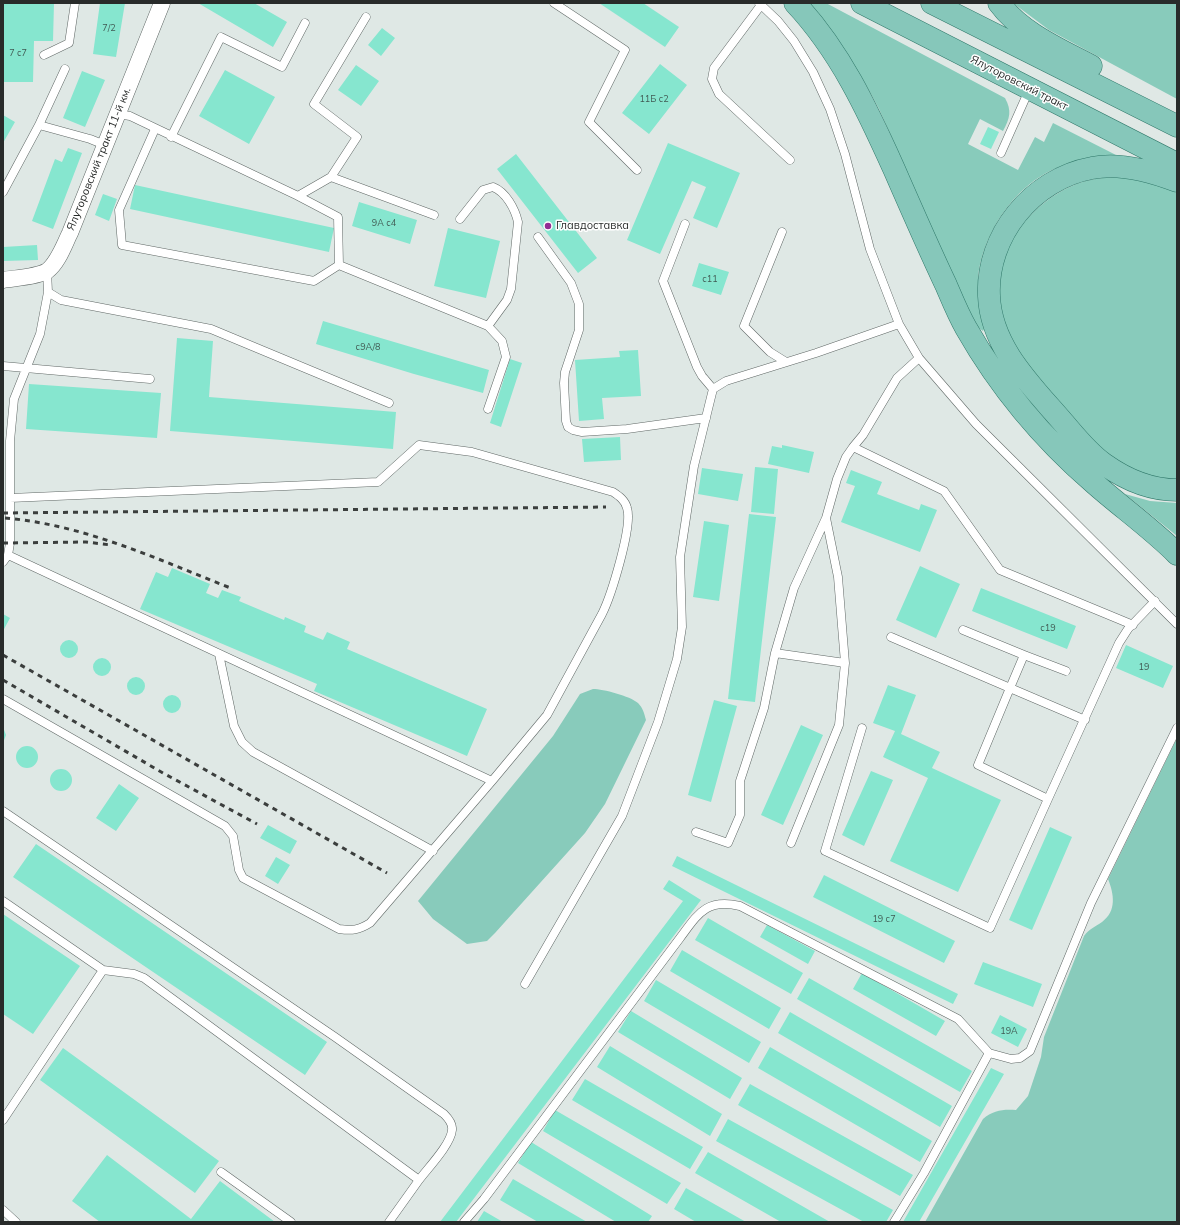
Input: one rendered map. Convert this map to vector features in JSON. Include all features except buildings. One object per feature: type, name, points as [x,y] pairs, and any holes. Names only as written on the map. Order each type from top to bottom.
[{"type":"main road","points":[[795,3],[828,42],[850,76],[870,115],[928,247],[966,327],[1000,382],[1056,447],[1093,482],[1163,540],[1177,554]]},
{"type":"main road","name":"Ялуторовский тракт","points":[[862,3],[1177,164]]},
{"type":"main road","points":[[932,3],[1177,126]]},
{"type":"main road","points":[[999,3],[1014,20],[1027,30],[1153,100],[1177,116]]},
{"type":"main road","points":[[1177,181],[1153,172],[1111,167],[1092,168],[1072,173],[1053,183],[1031,199],[1009,223],[993,258],[989,296],[992,316],[1000,340],[1012,361],[1087,450],[1102,464],[1131,480],[1149,486],[1177,490]]},
{"type":"street","name":"Ялуторовский тракт 11-й км.","points":[[46,271],[57,258],[70,233],[162,3]]},
{"type":"street","points":[[3,280],[25,277],[46,271]]},
{"type":"lane","points":[[44,56],[69,43],[75,3]]},
{"type":"lane","points":[[554,3],[625,50],[589,122],[636,170]]},
{"type":"lane","points":[[790,160],[719,94],[712,79],[714,68],[760,4],[778,21],[794,41],[813,72],[830,109],[845,154],[870,249],[899,324],[919,358],[976,424],[1177,624]]},
{"type":"lane","points":[[298,196],[331,177],[357,137],[314,104],[366,17]]},
{"type":"lane","points":[[171,137],[221,37],[282,67],[305,23]]},
{"type":"lane","points":[[3,192],[39,125],[65,69]]},
{"type":"lane","points":[[1001,153],[1030,89]]},
{"type":"lane","points":[[118,114],[130,116],[338,216],[339,265]]},
{"type":"lane","points":[[39,125],[90,139],[105,145]]},
{"type":"lane","points":[[155,129],[119,210],[122,245],[314,280],[339,265]]},
{"type":"lane","points":[[331,177],[434,215]]},
{"type":"lane","points":[[460,219],[483,190],[493,187],[500,190],[516,212],[518,222],[511,288],[507,300],[488,326]]},
{"type":"lane","points":[[685,224],[663,281],[702,376],[713,389]]},
{"type":"lane","points":[[782,232],[744,326],[770,352],[786,362]]},
{"type":"lane","points":[[538,237],[571,283],[579,304],[579,330],[565,372],[564,383],[566,421],[568,427],[582,432],[627,429],[706,418]]},
{"type":"lane","points":[[339,265],[488,326],[502,341],[506,357],[488,409]]},
{"type":"lane","points":[[46,271],[48,292],[40,334],[14,399],[10,441],[10,543],[6,558],[219,654],[492,782]]},
{"type":"lane","points":[[48,292],[61,300],[211,329],[389,403]]},
{"type":"lane","points":[[525,984],[622,816],[658,722],[678,652],[682,627],[680,557],[694,466],[713,389],[726,381],[899,324]]},
{"type":"lane","points":[[696,832],[728,843],[740,815],[740,781],[764,708],[775,653],[794,588],[826,518],[846,457],[863,435],[897,378],[919,358]]},
{"type":"lane","points":[[3,366],[150,379]]},
{"type":"lane","points":[[3,699],[225,826],[233,836],[239,870],[244,878],[339,929],[352,931],[361,929],[370,923],[433,852],[547,715],[608,601],[626,537],[628,514],[624,501],[613,492],[472,452],[419,445],[378,482],[10,498]]},
{"type":"lane","points":[[853,447],[944,491],[1000,570],[1133,625]]},
{"type":"lane","points":[[791,842],[839,725],[845,663],[838,576],[826,518]]},
{"type":"lane","points":[[862,728],[825,851],[990,928],[1119,643],[1133,625],[1156,602]]},
{"type":"lane","points":[[963,630],[1066,671]]},
{"type":"lane","points":[[892,637],[1085,720]]},
{"type":"lane","points":[[775,653],[845,663]]},
{"type":"lane","points":[[219,654],[234,726],[242,742],[254,752],[433,852]]},
{"type":"lane","points":[[1024,655],[978,766],[1048,799]]},
{"type":"lane","points":[[464,1222],[484,1198],[688,927],[704,909],[711,906],[730,904],[740,906],[958,1019],[989,1053],[1011,1059],[1020,1058],[1030,1051],[1091,903],[1177,728]]},
{"type":"lane","points":[[3,811],[335,1036],[444,1114],[449,1120],[452,1129],[450,1138],[389,1222]]},
{"type":"lane","points":[[3,901],[103,970],[134,974],[144,978],[419,1180]]},
{"type":"lane","points":[[3,1120],[103,970]]},
{"type":"lane","points":[[894,1222],[924,1173],[989,1053]]},
{"type":"lane","points":[[222,1172],[291,1222]]},
{"type":"lane","points":[[3,1210],[16,1222]]},
{"type":"green space","points":[[807,3],[826,3],[1005,98],[1009,107],[1009,114],[1003,131],[980,119],[968,144],[1018,170],[1035,137],[1044,142],[1053,123],[1116,155],[1069,164],[1046,173],[1030,184],[1004,211],[986,245],[978,280],[983,331],[973,321],[964,305],[872,95],[846,54]]},
{"type":"green space","points":[[1013,3],[1177,3],[1177,99],[1049,30]]},
{"type":"green space","points":[[1125,177],[1165,187],[1177,193],[1177,480],[1158,478],[1138,473],[1122,464],[1085,433],[1049,392],[1019,352],[1009,336],[1001,310],[999,291],[1001,272],[1006,253],[1026,220],[1040,206],[1055,195],[1072,186],[1098,178]]},
{"type":"green space","points":[[1125,494],[1150,501],[1177,503],[1177,536]]},
{"type":"green space","points":[[593,689],[616,693],[634,700],[641,707],[646,720],[605,804],[585,833],[495,933],[487,941],[467,944],[433,919],[418,901],[553,736],[580,694]]},
{"type":"green space","points":[[1177,738],[1177,1222],[925,1222],[983,1119],[999,1111],[1016,1110],[1028,1096],[1041,1057],[1044,1037],[1084,936],[1107,918],[1110,913],[1113,896],[1108,879]]},
{"type":"railway","points":[[3,513],[606,507]]},
{"type":"railway","points":[[5,518],[64,528],[122,545],[233,589]]},
{"type":"railway","points":[[3,543],[86,542],[111,545]]},
{"type":"railway","points":[[3,655],[387,873]]},
{"type":"railway","points":[[3,680],[163,773],[257,824]]},
{"type":"place","name":"Главдоставка","points":[[548,226]]}]
